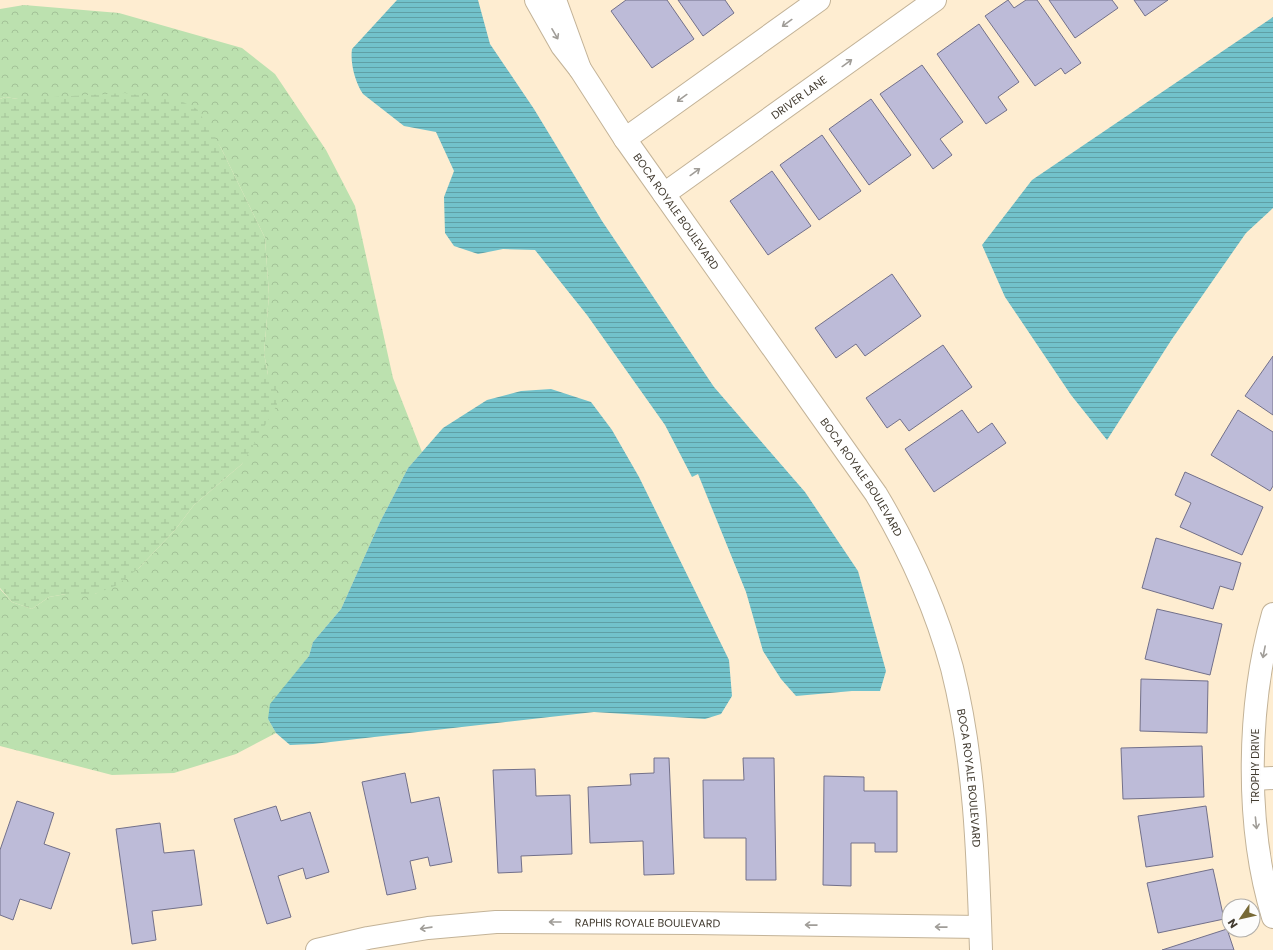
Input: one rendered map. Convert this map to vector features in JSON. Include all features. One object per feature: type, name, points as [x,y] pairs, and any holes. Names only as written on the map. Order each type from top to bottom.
[{"type":"street","name":"BOCA ROYALE BOULEVARD","points":[[536,0],[562,46],[580,69],[625,139],[876,494],[900,534],[915,564],[940,630],[952,668],[961,713],[969,765],[981,950]]},
{"type":"street","name":"BOCA ROYALE BOULEVARD","points":[[555,0],[580,69]]},
{"type":"street","points":[[625,139],[819,0]]},
{"type":"street","name":"DRIVER LANE","points":[[664,194],[935,0]]},
{"type":"street","name":"TROPHY DRIVE","points":[[1273,614],[1265,648],[1256,712],[1263,779],[1260,850],[1273,917]]},
{"type":"street","name":"RAPHIS ROYALE BOULEVARD","points":[[318,950],[344,947],[428,928],[496,922],[685,923],[980,928]]},
{"type":"green space","points":[[24,5],[119,13],[242,48],[275,74],[326,150],[355,206],[393,378],[422,452],[408,468],[380,522],[341,609],[313,642],[309,656],[293,677],[268,719],[276,733],[236,754],[174,773],[112,775],[0,746],[0,589],[12,602],[32,609],[49,597],[66,594],[95,594],[139,568],[175,530],[194,505],[242,464],[268,375],[264,353],[269,295],[265,238],[221,148],[210,133],[18,99],[5,97],[0,99],[0,9]]},
{"type":"green space","points":[[125,93],[183,102],[197,109],[221,148],[265,238],[269,295],[264,353],[268,375],[276,381],[277,405],[242,464],[194,505],[175,530],[139,568],[117,585],[95,594],[66,594],[49,597],[32,609],[12,602],[0,588],[0,99],[5,97],[18,99]]},
{"type":"water","points":[[397,0],[478,0],[490,44],[534,109],[602,221],[714,387],[805,492],[858,571],[886,671],[880,691],[852,691],[796,696],[781,679],[763,651],[746,592],[698,474],[692,477],[665,425],[587,315],[535,250],[503,249],[478,254],[454,246],[445,233],[444,197],[454,171],[436,132],[404,126],[363,94],[354,72],[352,49]]},
{"type":"water","points":[[1273,17],[1273,208],[1246,233],[1172,339],[1107,440],[1071,395],[1005,297],[982,245],[1032,180]]},
{"type":"water","points":[[551,389],[591,402],[612,430],[639,477],[729,660],[732,696],[721,714],[705,719],[594,712],[313,744],[290,745],[276,733],[268,719],[270,704],[309,656],[313,642],[341,609],[380,522],[408,468],[443,428],[487,400],[521,391]]},
{"type":"building","points":[[626,0],[667,0],[694,39],[652,68],[611,11]]},
{"type":"building","points":[[678,0],[725,0],[734,13],[703,36]]},
{"type":"building","points":[[1008,0],[1014,8],[1026,0],[1037,0],[1081,63],[1065,74],[1061,68],[1035,86],[985,16]]},
{"type":"building","points":[[1049,0],[1112,0],[1118,8],[1075,38]]},
{"type":"building","points":[[1134,0],[1168,0],[1145,16]]},
{"type":"building","points":[[979,24],[1019,82],[998,97],[1007,110],[986,124],[937,54]]},
{"type":"building","points":[[922,65],[963,122],[940,139],[952,155],[933,169],[880,94]]},
{"type":"building","points":[[871,99],[911,155],[869,185],[829,129]]},
{"type":"building","points":[[822,135],[861,191],[819,220],[780,165]]},
{"type":"building","points":[[772,171],[811,226],[768,255],[730,201]]},
{"type":"building","points":[[892,274],[921,316],[865,356],[856,344],[836,358],[815,328]]},
{"type":"building","points":[[943,345],[972,387],[909,431],[900,419],[887,428],[866,398]]},
{"type":"building","points":[[1273,356],[1273,415],[1245,396]]},
{"type":"building","points":[[962,410],[978,433],[992,423],[1006,443],[934,492],[905,449]]},
{"type":"building","points":[[1238,410],[1273,432],[1273,486],[1270,491],[1211,455]]},
{"type":"building","points":[[1185,472],[1263,507],[1242,555],[1180,527],[1191,503],[1175,495]]},
{"type":"building","points":[[1156,538],[1241,563],[1233,590],[1220,586],[1213,609],[1142,588]]},
{"type":"building","points":[[1157,609],[1222,624],[1210,675],[1145,659]]},
{"type":"building","points":[[1141,679],[1208,681],[1207,733],[1140,731]]},
{"type":"building","points":[[1202,746],[1204,797],[1123,799],[1121,748]]},
{"type":"building","points":[[654,758],[669,758],[674,874],[644,875],[643,841],[590,843],[588,787],[631,785],[630,774],[654,773]]},
{"type":"building","points":[[743,758],[774,758],[776,880],[746,880],[746,838],[704,838],[703,780],[744,780]]},
{"type":"building","points":[[535,769],[536,796],[570,795],[572,854],[521,856],[522,872],[498,873],[493,770]]},
{"type":"building","points":[[405,773],[411,803],[439,797],[452,862],[430,866],[428,857],[410,861],[416,889],[387,895],[362,782]]},
{"type":"building","points":[[824,776],[864,777],[864,791],[897,791],[897,852],[875,852],[875,843],[851,843],[851,886],[823,885]]},
{"type":"building","points":[[17,801],[54,813],[44,844],[70,853],[51,909],[20,899],[13,920],[0,915],[0,850]]},
{"type":"building","points":[[276,806],[281,821],[310,812],[329,872],[306,879],[303,868],[278,876],[291,917],[267,924],[234,819]]},
{"type":"building","points":[[1206,806],[1213,857],[1146,867],[1138,816]]},
{"type":"building","points":[[160,823],[164,853],[194,850],[202,905],[152,911],[156,940],[132,944],[116,829]]},
{"type":"building","points":[[1213,869],[1221,905],[1221,920],[1158,933],[1147,883]]},
{"type":"building","points":[[1221,931],[1221,938],[1230,938],[1234,950],[1162,950]]}]
